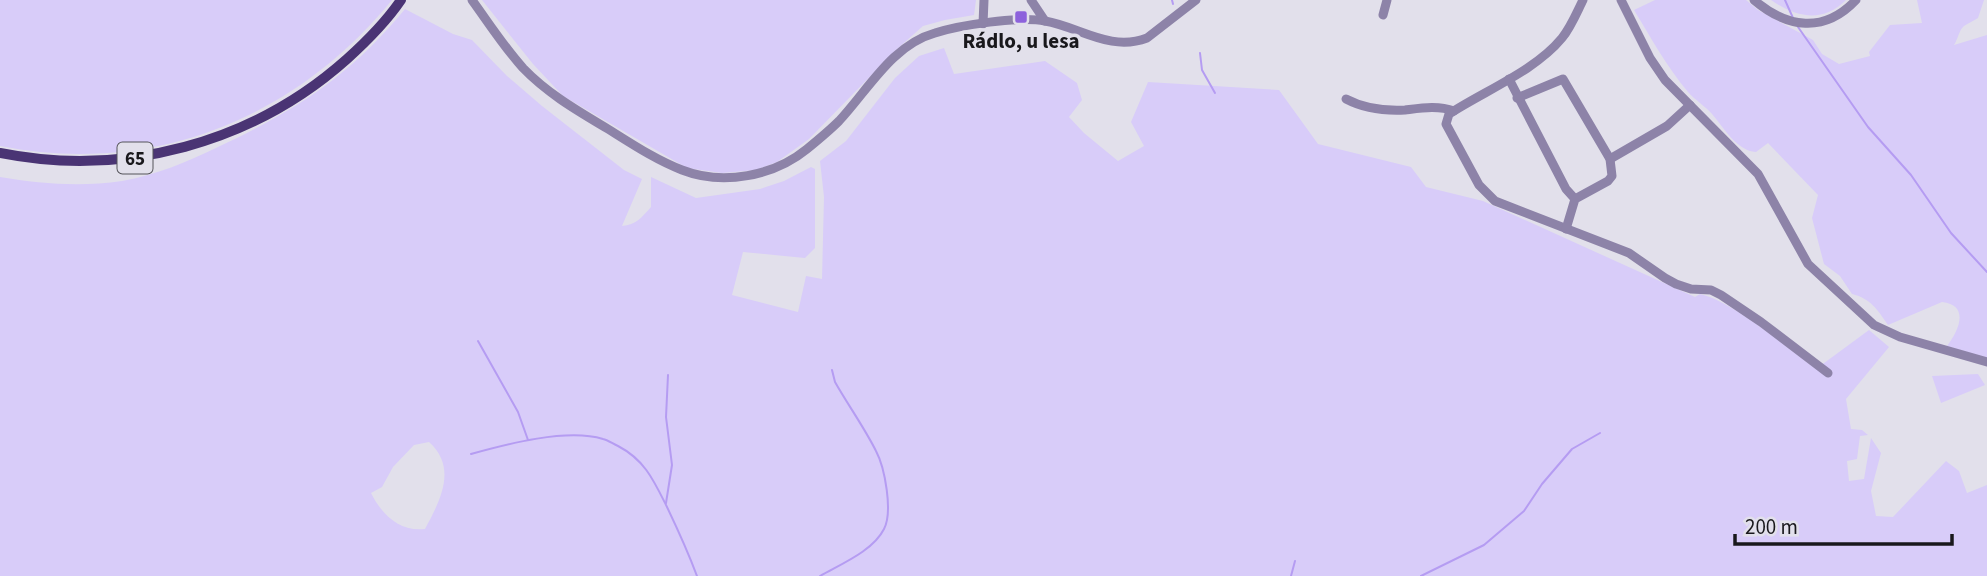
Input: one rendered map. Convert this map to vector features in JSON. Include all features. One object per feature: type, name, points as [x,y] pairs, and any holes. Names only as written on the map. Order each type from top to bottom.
[{"type":"main road","name":"65","points":[[0,153],[63,161],[127,159],[183,148],[230,132],[278,109],[323,79],[361,46],[402,1]]},
{"type":"street","points":[[983,24],[984,0]]},
{"type":"street","points":[[1031,0],[1045,21]]},
{"type":"street","points":[[472,1],[521,66],[549,92],[656,158],[684,171],[703,176],[731,178],[766,172],[782,166],[808,149],[838,122],[904,47],[931,33],[1026,20],[1045,21],[1106,40],[1138,42],[1196,0]]},
{"type":"street","points":[[1383,15],[1387,0]]},
{"type":"street","points":[[1583,0],[1563,38],[1542,58],[1448,114],[1446,124],[1479,186],[1495,201],[1629,253],[1676,284],[1690,289],[1711,290],[1721,295],[1762,322],[1828,373]]},
{"type":"street","points":[[1621,0],[1650,58],[1665,80],[1758,174],[1808,264],[1874,325],[1900,337],[1987,362]]},
{"type":"street","points":[[1754,0],[1768,12],[1803,24],[1828,20],[1856,0]]},
{"type":"street","points":[[1509,79],[1566,189],[1575,199]]},
{"type":"street","points":[[1517,98],[1563,79],[1610,159],[1612,176],[1608,181],[1575,199],[1566,229]]},
{"type":"street","points":[[1346,99],[1373,108],[1400,110],[1444,107],[1454,111]]},
{"type":"street","points":[[1610,159],[1667,125],[1690,105]]},
{"type":"shaded area","points":[[0,0],[392,0],[354,42],[311,77],[265,106],[217,129],[165,144],[112,153],[57,153],[0,146]]},
{"type":"shaded area","points":[[482,0],[976,0],[974,15],[923,26],[809,139],[777,162],[756,170],[722,173],[687,168],[563,96],[533,64]]},
{"type":"shaded area","points":[[1655,0],[1746,0],[1758,10],[1813,40],[1822,54],[1839,64],[1870,56],[1869,52],[1890,25],[1922,23],[1917,0],[1984,0],[1978,18],[1962,28],[1954,45],[1987,35],[1987,358],[1947,346],[1960,320],[1959,313],[1951,304],[1942,302],[1888,325],[1873,305],[1852,294],[1840,276],[1824,264],[1812,218],[1818,195],[1768,143],[1756,152],[1743,148],[1688,92],[1634,10]]},
{"type":"shaded area","points":[[1771,0],[1846,0],[1828,13],[1809,15],[1789,11]]},
{"type":"shaded area","points":[[405,9],[453,34],[472,40],[507,76],[542,106],[624,170],[642,179],[622,226],[635,222],[651,207],[651,177],[696,198],[760,189],[784,181],[811,167],[815,169],[815,248],[805,258],[743,252],[732,295],[798,312],[806,276],[822,279],[824,197],[820,161],[846,141],[895,78],[919,56],[944,48],[954,74],[1045,61],[1077,83],[1082,100],[1069,117],[1118,161],[1144,146],[1131,122],[1148,82],[1279,90],[1318,144],[1411,167],[1426,187],[1483,201],[1695,297],[1700,294],[1714,299],[1760,326],[1816,369],[1869,330],[1889,347],[1846,399],[1851,429],[1862,430],[1868,435],[1860,436],[1857,459],[1847,461],[1849,481],[1864,479],[1871,438],[1881,453],[1871,491],[1876,516],[1893,517],[1946,461],[1959,471],[1967,493],[1987,485],[1987,576],[0,576],[0,177],[46,183],[91,184],[122,181],[171,167],[206,153],[297,105],[342,73]],"holes":[[[429,442],[443,463],[444,485],[431,518],[425,529],[400,525],[386,515],[371,493],[382,487],[393,467],[414,445]]]},
{"type":"shaded area","points":[[1978,374],[1985,385],[1941,403],[1932,376]]},
{"type":"waterway","points":[[1172,0],[1173,4]]},
{"type":"waterway","points":[[1785,0],[1793,18]]},
{"type":"waterway","points":[[1798,27],[1868,127],[1911,175],[1951,233],[1987,272]]},
{"type":"waterway","points":[[1200,53],[1202,70],[1215,93]]},
{"type":"waterway","points":[[478,341],[518,412],[528,440]]},
{"type":"waterway","points":[[820,576],[872,544],[884,529],[888,512],[887,490],[879,459],[835,382],[832,370]]},
{"type":"waterway","points":[[666,503],[672,465],[666,417],[668,375]]},
{"type":"waterway","points":[[1421,576],[1484,545],[1524,511],[1542,484],[1572,449],[1600,433]]},
{"type":"waterway","points":[[471,454],[537,439],[572,435],[603,439],[618,446],[635,458],[653,480],[697,576]]},
{"type":"waterway","points":[[1291,576],[1295,561]]},
{"type":"place","name":"Rádlo, u lesa","points":[[1021,17]]}]
